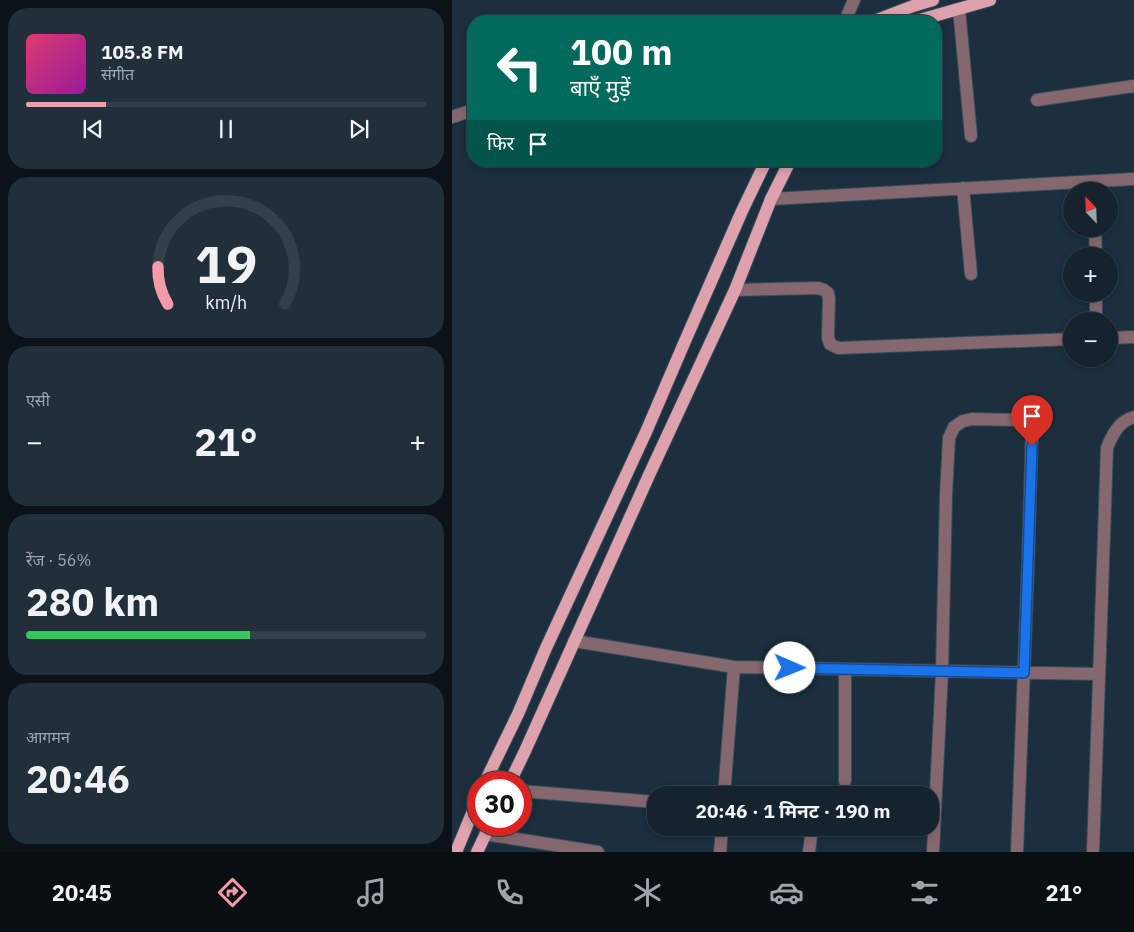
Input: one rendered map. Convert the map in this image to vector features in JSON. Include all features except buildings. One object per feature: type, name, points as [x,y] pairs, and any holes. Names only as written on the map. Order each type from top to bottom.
[{"type":"main road","points":[[890,15],[933,0]]},
{"type":"main road","points":[[938,15],[990,0]]},
{"type":"main road","points":[[490,771],[646,432],[688,332],[763,167]]},
{"type":"main road","points":[[516,771],[735,290],[771,200],[787,167]]},
{"type":"main road","points":[[456,852],[467,826]]},
{"type":"main road","points":[[477,852],[485,836]]},
{"type":"street","points":[[848,15],[854,0]]},
{"type":"street","points":[[959,9],[971,136]]},
{"type":"street","points":[[1037,100],[1134,86]]},
{"type":"street","points":[[452,117],[467,112]]},
{"type":"street","points":[[1117,182],[1134,179]]},
{"type":"street","points":[[771,200],[963,188],[1063,186]]},
{"type":"street","points":[[963,188],[971,274]]},
{"type":"street","points":[[735,290],[818,288],[824,290],[828,293],[829,299],[828,337],[830,344],[838,348],[1063,339]]},
{"type":"street","points":[[1118,338],[1134,337]]},
{"type":"street","points":[[1093,852],[1107,448],[1111,437],[1119,426],[1134,417]]},
{"type":"street","points":[[933,852],[942,672],[949,438],[954,427],[963,421],[972,419],[1019,420],[1027,424],[1032,431],[1017,852]]},
{"type":"street","points":[[574,641],[734,667],[1100,674]]},
{"type":"street","points":[[725,786],[734,667]]},
{"type":"street","points":[[845,670],[845,781]]},
{"type":"street","points":[[532,792],[647,801]]},
{"type":"street","points":[[518,836],[598,852]]},
{"type":"street","points":[[720,852],[721,836]]},
{"type":"street","points":[[810,852],[811,836]]},
{"type":"route","points":[[790,668],[1024,673],[1032,446]]}]
